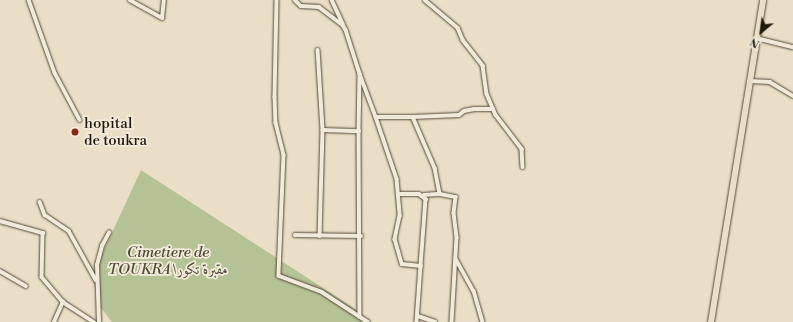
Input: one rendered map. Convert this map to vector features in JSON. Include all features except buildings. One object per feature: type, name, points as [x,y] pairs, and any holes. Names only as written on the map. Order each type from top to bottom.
[{"type":"highway","points":[[711,322],[763,0]]},
{"type":"street","points":[[29,0],[55,73],[80,120]]},
{"type":"street","points":[[130,0],[162,18],[164,0]]},
{"type":"street","points":[[277,0],[274,97],[276,123],[284,155],[279,276],[322,292],[368,322]]},
{"type":"street","points":[[295,0],[301,6],[319,7],[343,25]]},
{"type":"street","points":[[332,0],[343,25],[397,179],[400,216],[395,238],[402,264],[421,266]]},
{"type":"street","points":[[425,0],[458,28],[463,40],[483,66],[487,94],[494,109],[522,149],[523,167]]},
{"type":"street","points":[[756,38],[793,47]]},
{"type":"street","points":[[318,50],[323,130],[320,236]]},
{"type":"street","points":[[360,74],[360,317]]},
{"type":"street","points":[[750,81],[770,82],[793,96]]},
{"type":"street","points":[[376,117],[459,116],[464,111],[474,108],[494,109]]},
{"type":"street","points":[[413,117],[435,168],[440,194]]},
{"type":"street","points":[[323,130],[359,131]]},
{"type":"street","points":[[398,194],[440,194],[456,197],[456,259],[452,322]]},
{"type":"street","points":[[417,322],[426,199],[424,195]]},
{"type":"street","points":[[40,202],[45,215],[69,230],[96,280]]},
{"type":"street","points":[[0,221],[43,233],[42,277],[63,302],[94,322]]},
{"type":"street","points":[[99,322],[96,280],[98,255],[109,233]]},
{"type":"street","points":[[295,236],[361,236]]},
{"type":"street","points":[[456,259],[474,291],[483,322]]},
{"type":"street","points":[[0,271],[26,286]]},
{"type":"street","points":[[54,322],[63,302]]},
{"type":"street","points":[[418,316],[435,322]]},
{"type":"green space","name":"Cimetiere de TOUKRA مقبرة تكورا","points":[[141,170],[354,308],[367,322],[112,322],[99,305],[92,276]]},
{"type":"place","name":"hopital de toukra","points":[[75,132]]}]
